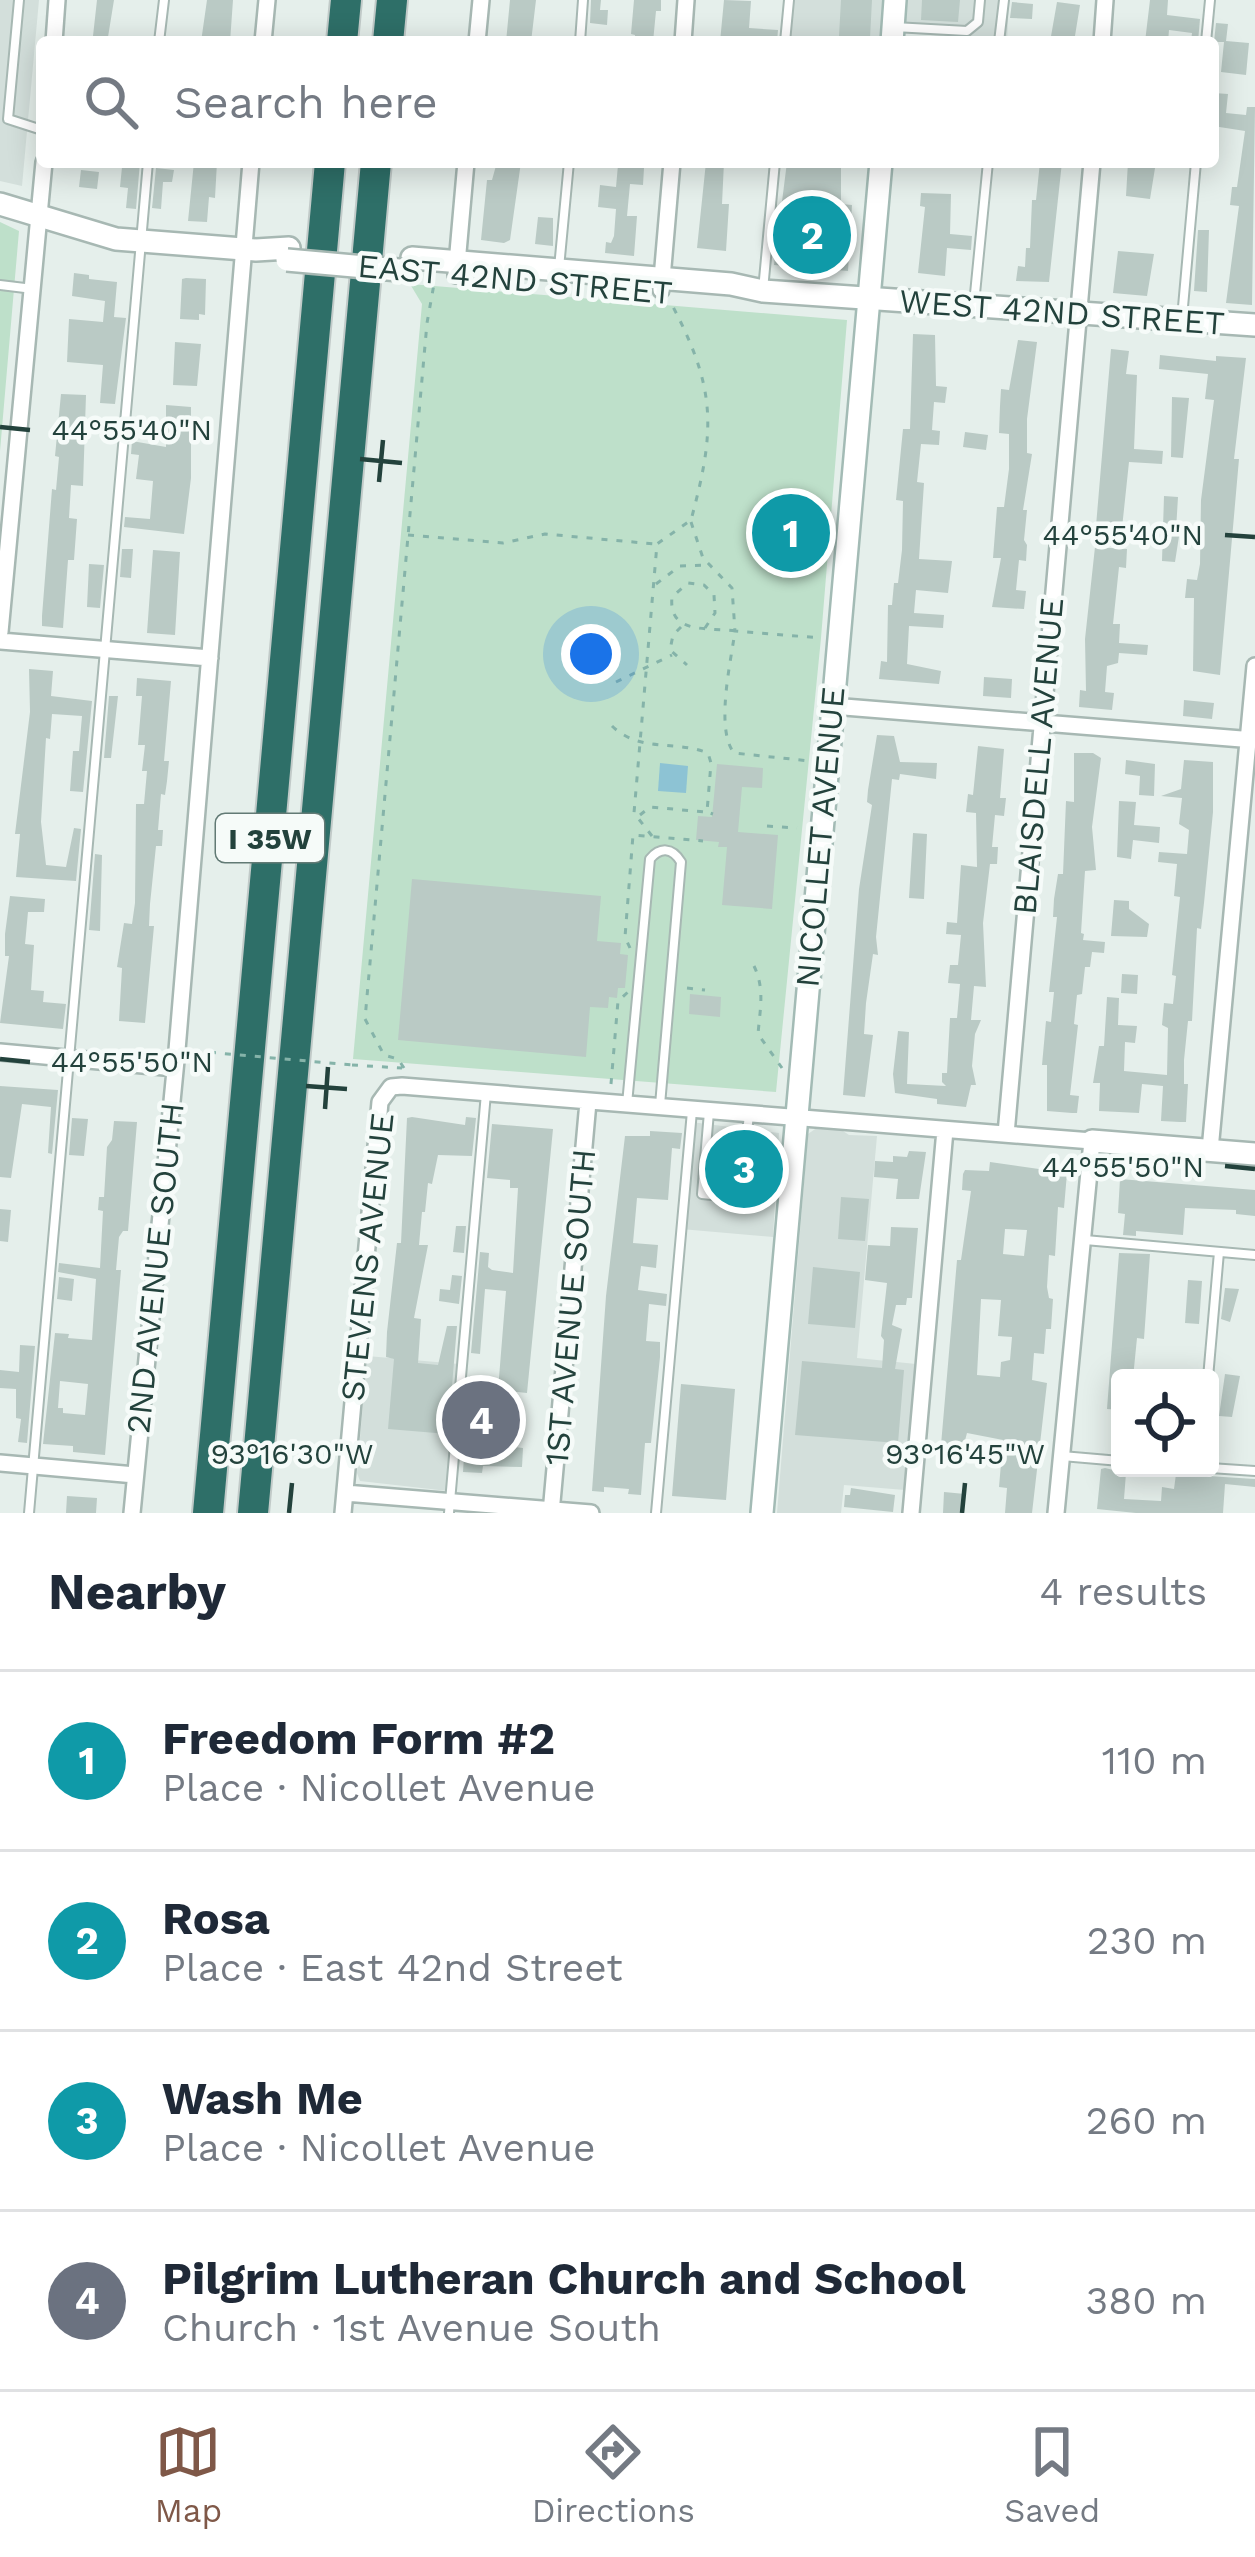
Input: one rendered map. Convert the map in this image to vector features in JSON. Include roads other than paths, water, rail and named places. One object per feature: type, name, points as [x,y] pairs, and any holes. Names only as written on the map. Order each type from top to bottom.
[{"type":"highway","points":[[343,36],[346,0]]},
{"type":"highway","points":[[389,36],[392,0]]},
{"type":"highway","name":"I 35W","points":[[208,1513],[329,168]]},
{"type":"highway","name":"I 35W","points":[[253,1513],[375,168]]},
{"type":"street","points":[[55,36],[58,0]]},
{"type":"street","points":[[264,36],[267,0]]},
{"type":"street","points":[[478,36],[481,0]]},
{"type":"street","points":[[683,36],[686,0]]},
{"type":"street","points":[[892,34],[895,0]]},
{"type":"street","points":[[1102,36],[1105,0]]},
{"type":"street","points":[[0,632],[44,168]]},
{"type":"street","name":"2ND AVENUE SOUTH","points":[[132,1513],[175,1068],[250,168]]},
{"type":"street","points":[[456,268],[465,168]]},
{"type":"street","points":[[664,290],[672,168]]},
{"type":"street","name":"NICOLLET AVENUE","points":[[763,1513],[880,168]]},
{"type":"street","name":"BLAISDELL AVENUE","points":[[1006,1135],[1091,168]]},
{"type":"street","name":"EAST 42ND STREET","points":[[0,203],[92,234],[141,241],[664,290],[731,284],[869,299]]},
{"type":"street","name":"EAST 42ND STREET","points":[[456,268],[559,269],[664,290]]},
{"type":"street","name":"WEST 42ND STREET","points":[[869,299],[1255,326]]},
{"type":"street","points":[[0,641],[210,658]]},
{"type":"street","points":[[1210,1150],[1255,666]]},
{"type":"street","points":[[832,706],[1251,740]]},
{"type":"street","points":[[0,1052],[175,1068]]},
{"type":"street","name":"STEVENS AVENUE","points":[[343,1513],[380,1102],[391,1087],[402,1086],[486,1093]]},
{"type":"street","points":[[486,1093],[1255,1154]]},
{"type":"street","name":"1ST AVENUE SOUTH","points":[[552,1512],[588,1102]]},
{"type":"street","points":[[911,1513],[945,1130]]},
{"type":"street","points":[[1056,1513],[1092,1141]]},
{"type":"street","points":[[0,1463],[135,1475]]},
{"type":"street","points":[[345,1493],[449,1507],[591,1513]]},
{"type":"lane","points":[[19,0],[8,118],[36,128]]},
{"type":"lane","points":[[161,36],[164,0]]},
{"type":"lane","points":[[580,36],[583,0]]},
{"type":"lane","points":[[786,36],[789,0]]},
{"type":"lane","points":[[892,34],[967,32],[977,22],[980,0]]},
{"type":"lane","points":[[1001,36],[1004,0]]},
{"type":"lane","points":[[1207,36],[1210,0]]},
{"type":"lane","points":[[29,1513],[147,168]]},
{"type":"lane","points":[[559,269],[567,168]]},
{"type":"lane","points":[[764,291],[774,168]]},
{"type":"lane","points":[[974,305],[987,168]]},
{"type":"lane","points":[[1182,319],[1195,168]]},
{"type":"lane","points":[[0,286],[33,289]]},
{"type":"lane","points":[[627,1105],[650,859],[666,850],[681,862],[660,1106]]},
{"type":"lane","points":[[449,1507],[486,1093]]},
{"type":"lane","points":[[701,1110],[702,1194],[749,1199]]},
{"type":"lane","points":[[656,1513],[701,1110]]},
{"type":"lane","points":[[746,1138],[749,1114]]},
{"type":"lane","points":[[1083,1240],[1255,1255]]},
{"type":"lane","points":[[1209,1369],[1220,1252]]},
{"type":"lane","points":[[1062,1456],[1111,1460]]},
{"type":"lane","points":[[1219,1469],[1255,1472]]},
{"type":"water","points":[[660,763],[688,766],[686,793],[658,791]]},
{"type":"place","name":"Rosa","points":[[812,235]]},
{"type":"place","name":"Freedom Form #2","points":[[791,533]]},
{"type":"place","name":"Wash Me","points":[[744,1169]]},
{"type":"place","name":"Pilgrim Lutheran Church and School","points":[[481,1420]]}]
